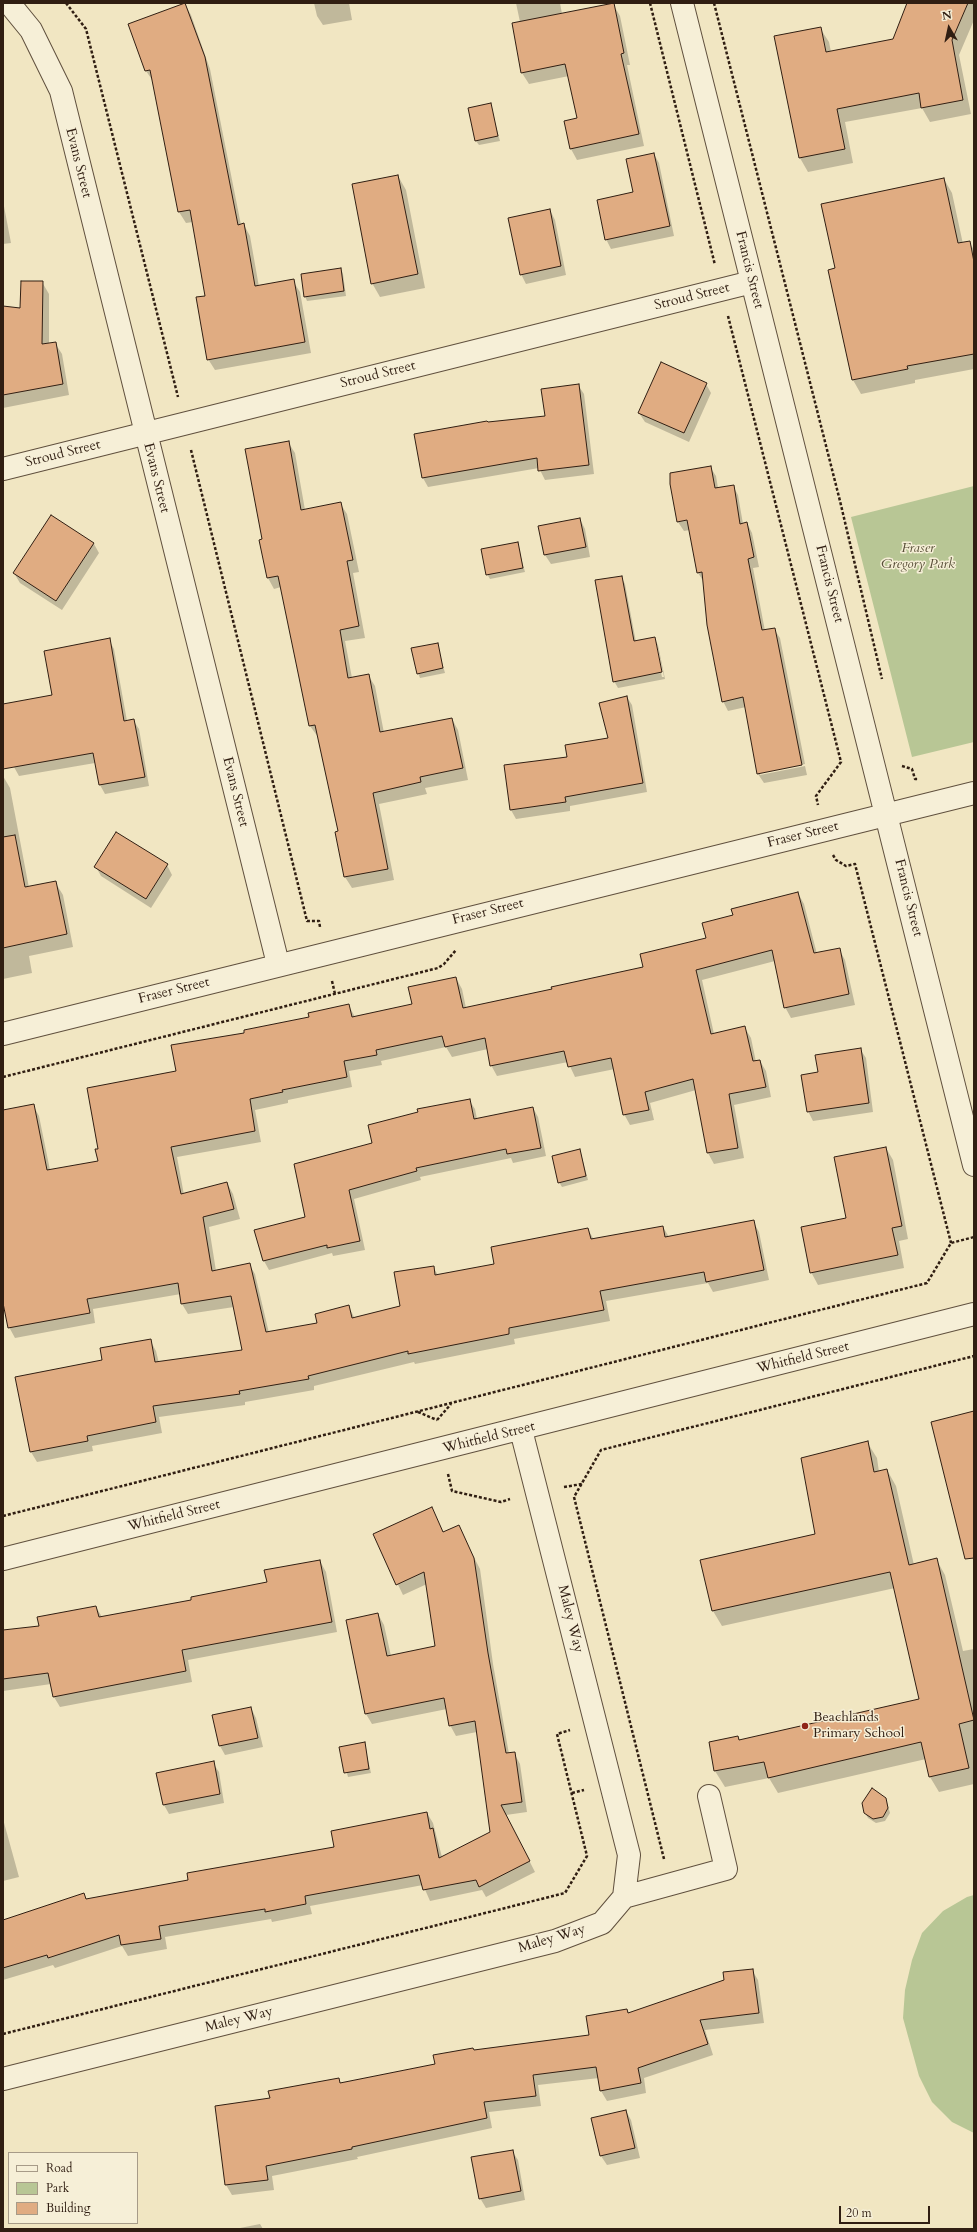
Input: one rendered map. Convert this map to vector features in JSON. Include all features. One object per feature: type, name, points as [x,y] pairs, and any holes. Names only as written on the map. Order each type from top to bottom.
[{"type":"street","name":"Evans Street","points":[[9,3],[31,30],[61,91],[278,964]]},
{"type":"street","name":"Francis Street","points":[[682,3],[974,1164]]},
{"type":"street","name":"Stroud Street","points":[[3,469],[752,282]]},
{"type":"street","name":"Fraser Street","points":[[3,1034],[278,964],[974,792]]},
{"type":"street","name":"Whitfield Street","points":[[3,1559],[522,1430],[974,1314]]},
{"type":"street","name":"Maley Way","points":[[3,2079],[555,1941],[602,1923],[624,1897],[629,1855],[522,1430]]},
{"type":"street","points":[[624,1897],[726,1870],[708,1796]]},
{"type":"path","points":[[66,3],[86,29],[178,398]]},
{"type":"path","points":[[650,3],[713,253]]},
{"type":"path","points":[[714,3],[838,493],[883,683]]},
{"type":"path","points":[[728,320],[841,762],[816,796],[819,810]]},
{"type":"path","points":[[191,450],[307,921],[319,921],[321,932]]},
{"type":"path","points":[[898,763],[912,769],[915,779],[921,780]]},
{"type":"path","points":[[831,851],[836,860],[846,866],[855,864],[951,1243]]},
{"type":"path","points":[[3,1077],[438,968],[444,964],[458,948]]},
{"type":"path","points":[[332,979],[335,994]]},
{"type":"path","points":[[3,1516],[927,1283],[951,1243],[974,1236]]},
{"type":"path","points":[[670,1884],[574,1497],[602,1450],[974,1356]]},
{"type":"path","points":[[438,1427],[437,1420],[452,1403]]},
{"type":"path","points":[[418,1412],[437,1420]]},
{"type":"path","points":[[449,1479],[452,1491],[501,1502],[507,1500]]},
{"type":"path","points":[[568,1486],[582,1484]]},
{"type":"path","points":[[3,2034],[565,1893],[587,1856],[557,1734]]},
{"type":"path","points":[[572,1793],[586,1790]]},
{"type":"green space","name":"Fraser Gregory Park","points":[[974,486],[974,742],[912,757],[851,517]]},
{"type":"green space","points":[[974,1895],[974,2133],[952,2122],[932,2102],[919,2076],[903,2018],[905,1990],[912,1960],[922,1933],[943,1911],[967,1897]]},
{"type":"building","points":[[185,3],[205,57],[238,225],[244,223],[255,286],[294,279],[305,342],[207,360],[196,297],[205,296],[190,210],[178,212],[150,70],[145,71],[128,24]]},
{"type":"building","points":[[614,3],[624,53],[621,54],[639,134],[570,149],[564,121],[577,118],[565,64],[521,73],[512,23]]},
{"type":"building","points":[[907,3],[968,3],[952,40],[963,100],[921,108],[919,93],[837,109],[845,149],[799,158],[774,36],[821,27],[826,52],[893,39]]},
{"type":"building","points":[[491,103],[498,136],[475,141],[468,108]]},
{"type":"building","points":[[654,153],[670,226],[605,240],[597,200],[633,192],[626,159]]},
{"type":"building","points":[[398,175],[418,274],[371,284],[352,184]]},
{"type":"building","points":[[944,178],[958,243],[970,241],[974,262],[974,354],[907,366],[908,369],[852,380],[828,270],[835,268],[821,204]]},
{"type":"building","points":[[550,209],[561,266],[520,275],[508,218]]},
{"type":"building","points":[[341,268],[344,291],[304,297],[301,274]]},
{"type":"building","points":[[21,281],[43,281],[42,344],[56,342],[63,384],[3,395],[3,306],[20,308]]},
{"type":"building","points":[[661,362],[707,383],[684,433],[638,413]]},
{"type":"building","points":[[579,384],[589,465],[538,471],[537,458],[422,478],[414,434],[487,421],[545,416],[541,389]]},
{"type":"building","points":[[289,441],[301,510],[341,502],[353,560],[347,561],[359,626],[340,630],[348,678],[369,674],[380,732],[452,718],[463,768],[420,777],[421,782],[373,793],[388,869],[344,877],[335,832],[338,831],[315,725],[309,726],[278,576],[267,578],[259,540],[262,539],[245,449]]},
{"type":"building","points":[[711,466],[715,488],[734,485],[740,524],[747,522],[754,557],[748,559],[762,630],[775,628],[802,765],[757,774],[743,697],[722,702],[707,625],[702,572],[697,573],[687,520],[677,522],[670,484],[670,473]]},
{"type":"building","points":[[51,515],[94,543],[56,601],[13,573]]},
{"type":"building","points":[[580,518],[586,547],[544,555],[538,526]]},
{"type":"building","points":[[518,542],[523,568],[486,575],[481,549]]},
{"type":"building","points":[[622,576],[634,641],[655,637],[662,672],[613,682],[595,580]]},
{"type":"building","points":[[110,638],[124,721],[134,719],[145,777],[99,785],[93,753],[3,769],[3,704],[52,695],[44,651]]},
{"type":"building","points":[[438,643],[443,668],[417,674],[411,648]]},
{"type":"building","points":[[627,696],[643,783],[565,797],[566,802],[510,810],[504,765],[567,757],[565,745],[608,738],[599,703]]},
{"type":"building","points":[[116,832],[168,864],[146,899],[94,867]]},
{"type":"building","points":[[15,835],[25,887],[56,881],[67,934],[3,948],[3,837]]},
{"type":"building","points":[[798,892],[814,953],[840,948],[849,994],[784,1008],[772,950],[696,970],[711,1034],[745,1026],[753,1061],[760,1060],[766,1087],[729,1094],[738,1148],[707,1153],[693,1079],[645,1092],[649,1110],[623,1115],[611,1058],[568,1067],[564,1051],[490,1066],[485,1038],[445,1047],[442,1036],[376,1050],[377,1055],[344,1061],[347,1077],[282,1090],[283,1092],[250,1099],[255,1131],[171,1147],[181,1194],[227,1182],[234,1209],[203,1217],[212,1271],[250,1263],[266,1332],[317,1323],[315,1314],[349,1305],[352,1318],[400,1306],[394,1272],[434,1266],[435,1275],[494,1264],[491,1247],[588,1228],[591,1239],[663,1226],[665,1237],[754,1220],[764,1270],[706,1282],[704,1272],[600,1291],[604,1310],[509,1328],[509,1334],[408,1354],[408,1351],[308,1376],[309,1379],[239,1391],[240,1394],[153,1406],[156,1422],[87,1436],[88,1441],[30,1452],[15,1377],[102,1360],[100,1348],[151,1339],[155,1362],[242,1350],[231,1296],[181,1304],[178,1283],[87,1299],[90,1313],[8,1328],[3,1303],[3,1110],[34,1104],[47,1170],[98,1161],[95,1149],[98,1149],[87,1088],[176,1071],[171,1045],[244,1033],[244,1030],[309,1017],[308,1013],[349,1004],[352,1017],[412,1004],[408,987],[456,977],[463,1008],[552,989],[551,987],[643,967],[640,954],[706,938],[702,923],[733,915],[731,909]]},
{"type":"building","points":[[861,1048],[869,1103],[807,1112],[801,1075],[818,1072],[815,1055]]},
{"type":"building","points":[[470,1099],[474,1119],[533,1107],[541,1148],[507,1154],[506,1149],[416,1168],[417,1171],[349,1190],[360,1241],[327,1248],[327,1245],[263,1261],[254,1230],[305,1217],[294,1164],[372,1143],[368,1125],[418,1112],[417,1109]]},
{"type":"building","points":[[886,1147],[902,1226],[892,1228],[898,1255],[810,1273],[801,1227],[846,1218],[834,1157]]},
{"type":"building","points":[[580,1149],[586,1176],[558,1183],[552,1156]]},
{"type":"building","points":[[974,1411],[974,1558],[965,1559],[931,1422]]},
{"type":"building","points":[[868,1441],[874,1472],[887,1469],[909,1565],[937,1558],[974,1720],[959,1724],[969,1768],[929,1777],[921,1742],[768,1778],[764,1762],[714,1771],[709,1742],[738,1736],[739,1740],[919,1699],[890,1572],[712,1611],[700,1560],[815,1534],[801,1458]]},
{"type":"building","points":[[432,1507],[443,1532],[459,1525],[474,1558],[488,1653],[506,1753],[515,1752],[522,1802],[501,1805],[530,1861],[479,1887],[476,1880],[423,1890],[419,1875],[305,1896],[306,1904],[265,1912],[265,1909],[159,1926],[161,1939],[121,1945],[119,1935],[48,1958],[47,1955],[3,1968],[3,1920],[84,1893],[86,1899],[188,1880],[187,1873],[334,1847],[331,1831],[427,1812],[430,1829],[433,1828],[439,1858],[490,1832],[475,1721],[449,1726],[444,1698],[365,1714],[346,1620],[378,1613],[387,1656],[435,1646],[424,1572],[396,1585],[373,1534]]},
{"type":"building","points":[[320,1560],[332,1622],[182,1650],[186,1671],[53,1697],[48,1673],[3,1679],[3,1630],[39,1626],[37,1617],[96,1606],[99,1617],[191,1600],[191,1597],[267,1582],[264,1570]]},
{"type":"building","points":[[251,1707],[258,1738],[219,1746],[212,1715]]},
{"type":"building","points":[[365,1742],[369,1769],[344,1773],[339,1747]]},
{"type":"building","points":[[214,1761],[220,1794],[163,1805],[156,1773]]},
{"type":"building","points":[[872,1788],[886,1798],[888,1808],[883,1817],[873,1819],[864,1813],[862,1803]]},
{"type":"building","points":[[753,1969],[759,2013],[700,2020],[708,2044],[638,2068],[641,2083],[600,2091],[596,2067],[533,2075],[536,2096],[484,2102],[487,2118],[352,2147],[352,2149],[266,2166],[268,2180],[225,2185],[215,2106],[270,2098],[268,2091],[339,2078],[340,2083],[435,2064],[433,2055],[473,2048],[474,2050],[589,2035],[586,2016],[627,2009],[628,2013],[724,1980],[723,1972]]},
{"type":"building","points":[[626,2110],[635,2148],[600,2156],[591,2118]]},
{"type":"building","points":[[513,2150],[521,2191],[479,2199],[471,2157]]},
{"type":"place","name":"Beachlands Primary School","points":[[805,1726]]}]
